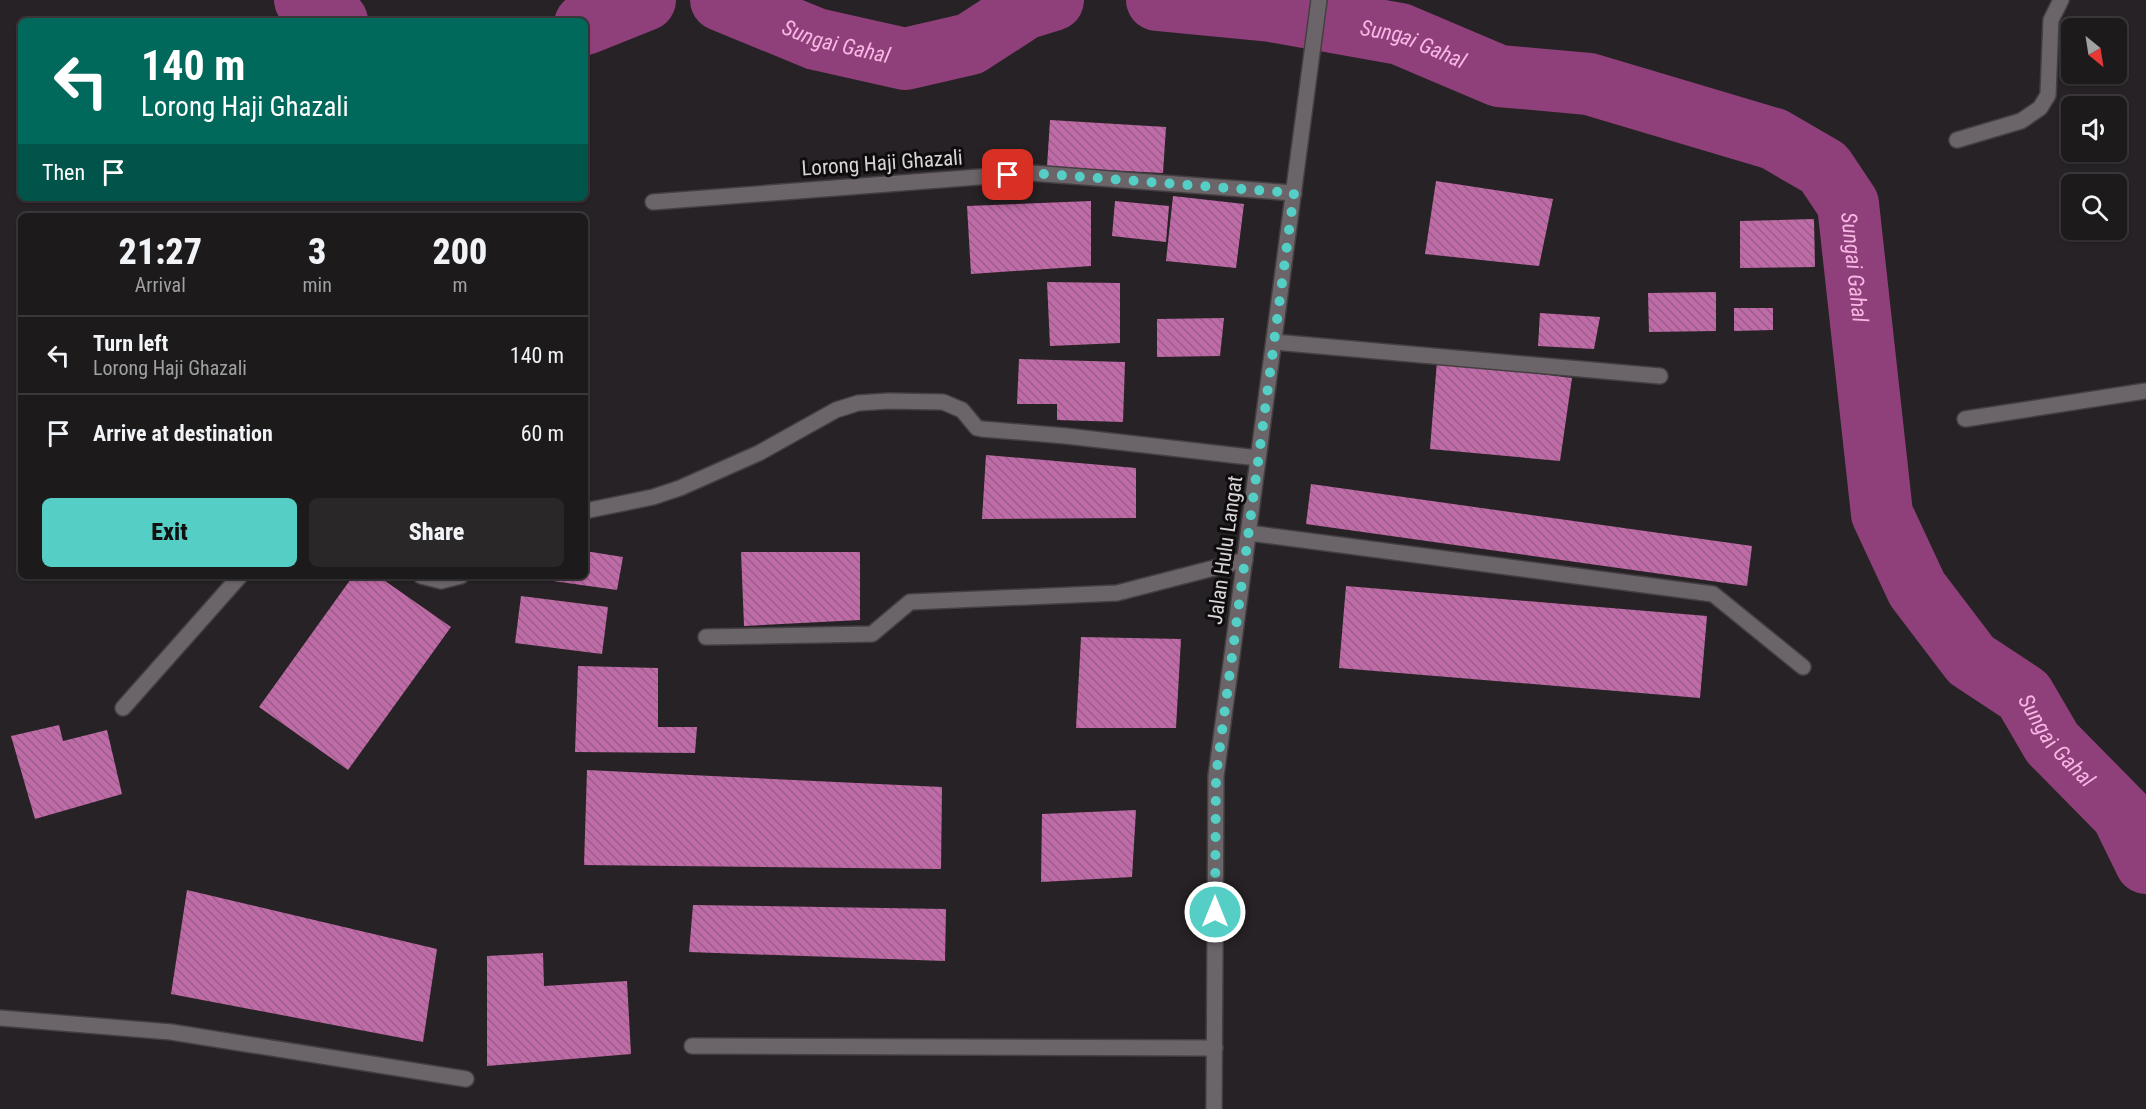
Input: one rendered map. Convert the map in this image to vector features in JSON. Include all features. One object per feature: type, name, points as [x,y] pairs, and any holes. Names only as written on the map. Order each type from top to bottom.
[{"type":"street","name":"Jalan Hulu Langat","points":[[1214,1109],[1216,776],[1319,0]]},
{"type":"street","points":[[1958,140],[2021,121],[2040,108],[2048,95],[2051,20],[2061,0]]},
{"type":"street","name":"Lorong Haji Ghazali","points":[[653,202],[1031,173],[1294,193]]},
{"type":"street","points":[[1274,342],[1660,376]]},
{"type":"street","points":[[1965,420],[2146,392]]},
{"type":"street","points":[[588,510],[653,497],[680,488],[759,453],[836,410],[866,402],[927,400],[943,402],[962,410],[977,428],[982,429],[1066,436],[1258,458]]},
{"type":"street","points":[[1249,533],[1713,594],[1803,667]]},
{"type":"street","points":[[706,637],[872,634],[910,602],[1117,593],[1245,560]]},
{"type":"street","points":[[123,708],[237,579]]},
{"type":"street","points":[[433,579],[441,581],[449,579]]},
{"type":"street","points":[[0,1018],[171,1032],[466,1079]]},
{"type":"street","points":[[692,1046],[1215,1048]]},
{"type":"building","points":[[1050,120],[1166,127],[1163,173],[1047,167]]},
{"type":"building","points":[[1436,181],[1553,199],[1539,266],[1425,254]]},
{"type":"building","points":[[1173,196],[1244,204],[1236,268],[1166,261]]},
{"type":"building","points":[[1091,201],[1091,266],[971,274],[967,206]]},
{"type":"building","points":[[1115,201],[1169,206],[1166,242],[1112,236]]},
{"type":"building","points":[[1814,219],[1815,267],[1740,268],[1740,221]]},
{"type":"building","points":[[1047,282],[1120,283],[1120,343],[1050,346]]},
{"type":"building","points":[[1716,292],[1716,331],[1649,332],[1648,293]]},
{"type":"building","points":[[1734,308],[1773,308],[1773,330],[1734,331]]},
{"type":"building","points":[[1540,313],[1600,317],[1594,349],[1538,346]]},
{"type":"building","points":[[1224,318],[1220,356],[1157,357],[1157,319]]},
{"type":"building","points":[[1019,359],[1125,362],[1123,422],[1057,420],[1057,404],[1017,404]]},
{"type":"building","points":[[1437,361],[1572,378],[1560,461],[1430,449]]},
{"type":"building","points":[[986,455],[1136,468],[1136,518],[982,519]]},
{"type":"building","points":[[1311,484],[1752,546],[1747,586],[1306,524]]},
{"type":"building","points":[[588,551],[623,557],[617,590],[546,580],[588,579]]},
{"type":"building","points":[[741,552],[860,552],[860,620],[744,626]]},
{"type":"building","points":[[351,579],[382,579],[451,627],[348,770],[259,707]]},
{"type":"building","points":[[1346,586],[1707,616],[1700,698],[1339,668]]},
{"type":"building","points":[[521,596],[608,607],[602,654],[515,643]]},
{"type":"building","points":[[1081,637],[1181,639],[1176,728],[1076,728]]},
{"type":"building","points":[[578,666],[658,668],[658,727],[697,727],[695,753],[575,752]]},
{"type":"building","points":[[59,725],[63,741],[107,730],[122,794],[35,819],[11,736]]},
{"type":"building","points":[[587,770],[942,787],[941,869],[584,865]]},
{"type":"building","points":[[1136,810],[1132,877],[1041,882],[1042,814]]},
{"type":"building","points":[[187,890],[437,949],[423,1042],[171,994]]},
{"type":"building","points":[[693,905],[946,909],[945,961],[689,952]]},
{"type":"building","points":[[543,953],[544,986],[627,981],[631,1054],[487,1066],[487,956]]},
{"type":"waterway","name":"Sungai Gahal","points":[[305,0],[331,18]]},
{"type":"waterway","name":"Sungai Gahal","points":[[588,23],[645,0]]},
{"type":"waterway","name":"Sungai Gahal","points":[[721,0],[816,39],[905,59],[970,44],[1024,9],[1053,0]]},
{"type":"waterway","name":"Sungai Gahal","points":[[1157,0],[1271,11],[1400,34],[1499,76],[1589,84],[1774,139],[1824,168],[1848,204],[1882,514],[1917,589],[1971,660],[2024,695],[2052,743],[2122,814],[2146,863]]},
{"type":"route","points":[[1008,175],[1031,173],[1294,193],[1216,776],[1215,912]]}]
